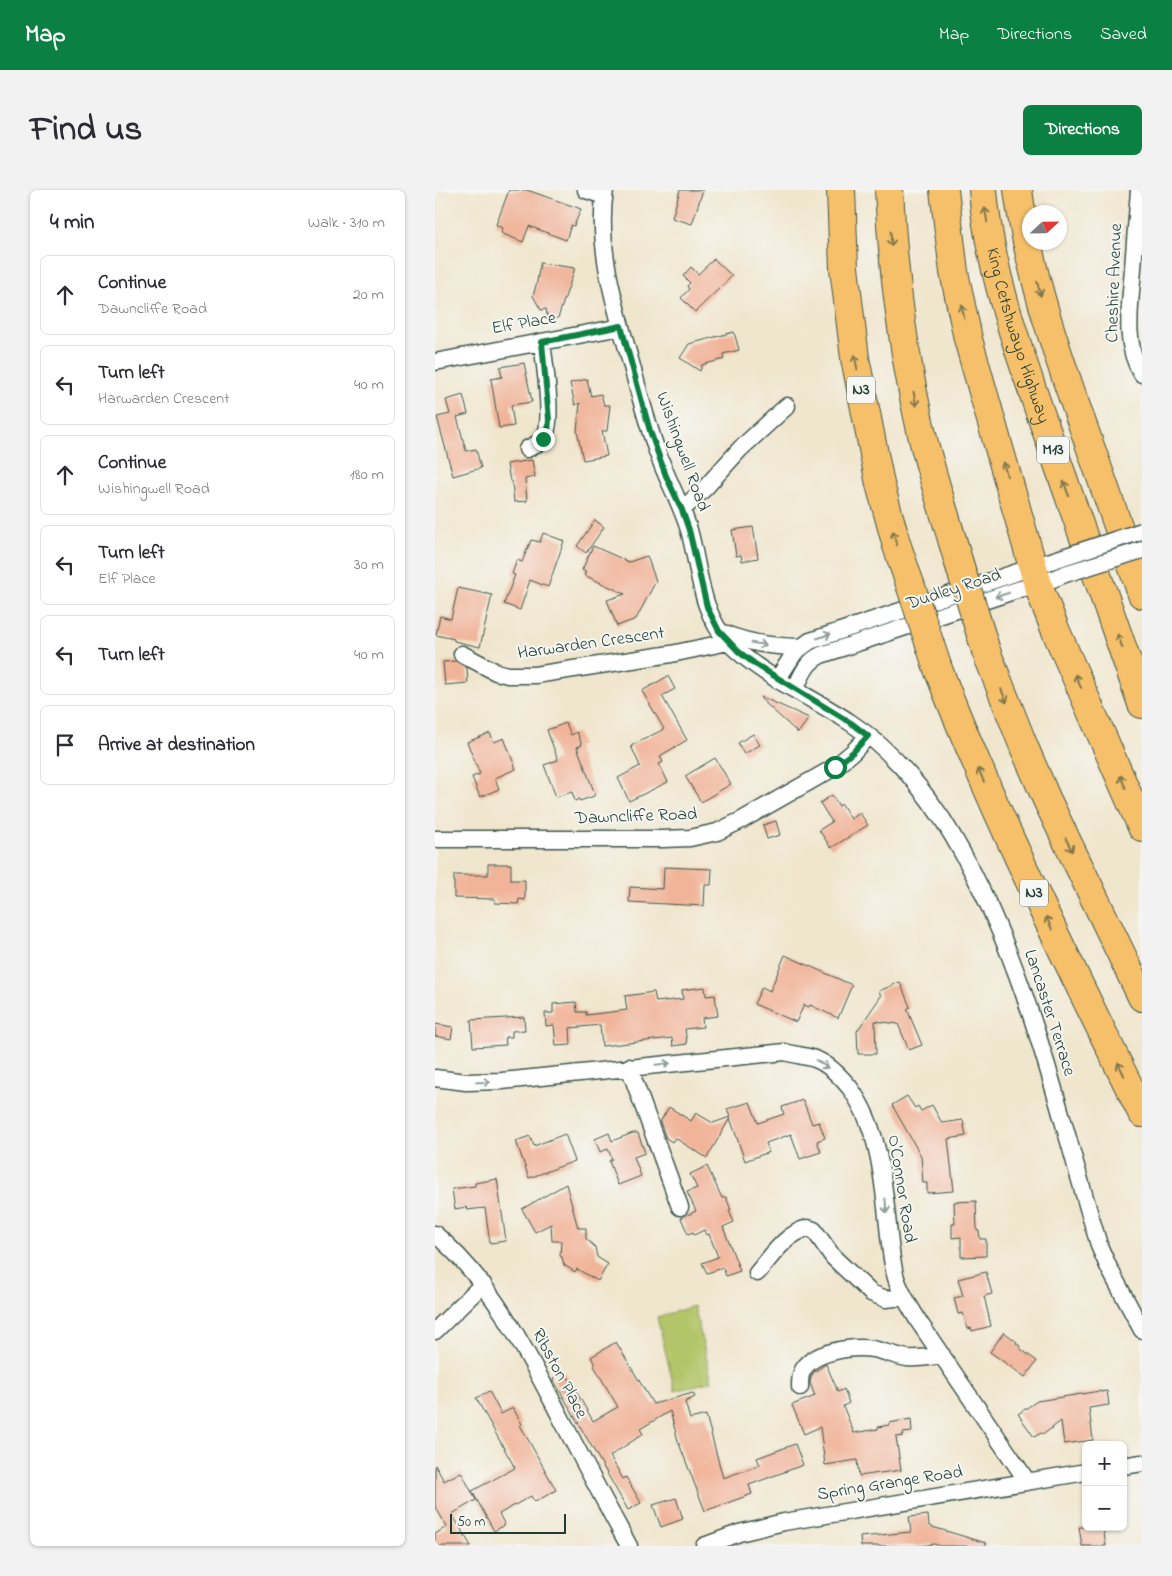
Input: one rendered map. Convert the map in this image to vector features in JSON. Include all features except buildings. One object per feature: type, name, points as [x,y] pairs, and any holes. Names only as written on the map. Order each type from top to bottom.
[{"type":"highway","name":"N3","points":[[841,190],[844,268],[855,358],[880,484],[897,546],[937,669],[1021,866],[1142,1113]]},
{"type":"highway","points":[[889,190],[892,252],[908,364],[924,442],[986,651],[1047,800],[1142,997]]},
{"type":"highway","points":[[944,190],[954,272],[968,338],[1043,570],[1055,629],[1142,827]]},
{"type":"highway","name":"King Cetshwayo Highway","points":[[983,190],[984,210],[993,253],[1018,347],[1142,704]]},
{"type":"highway","name":"King Cetshwayo Highway","points":[[1018,190],[1022,209]]},
{"type":"highway","points":[[1027,190],[1028,205]]},
{"type":"highway","name":"King Cetshwayo Highway","points":[[1031,250],[1064,373],[1142,594]]},
{"type":"street","points":[[586,190],[605,193]]},
{"type":"street","name":"Cheshire Avenue","points":[[1139,190],[1130,319],[1133,357],[1142,374]]},
{"type":"street","name":"Wishingwell Road","points":[[605,193],[604,246],[613,296],[655,445],[689,530],[707,607],[723,636],[755,664],[777,680],[795,689]]},
{"type":"street","name":"Elf Place","points":[[435,362],[621,326]]},
{"type":"street","points":[[527,449],[543,439],[548,431],[548,399],[542,342]]},
{"type":"street","points":[[682,510],[707,488],[740,449],[787,406]]},
{"type":"street","name":"Dudley Road","points":[[777,680],[790,658],[800,647],[810,641],[1043,570],[1142,531]]},
{"type":"street","name":"Dudley Road","points":[[795,689],[807,665],[814,658],[821,655],[1011,592],[1043,570],[1065,574],[1142,550]]},
{"type":"street","name":"Dudley Road","points":[[723,636],[759,644],[800,647]]},
{"type":"street","name":"Harwarden Crescent","points":[[463,654],[496,672],[508,675],[535,675],[671,654],[723,636]]},
{"type":"street","points":[[795,689],[851,723],[868,736]]},
{"type":"street","name":"Dawncliffe Road","points":[[435,839],[691,838],[717,832],[742,820],[835,767],[868,736]]},
{"type":"street","name":"Lancaster Terrace","points":[[868,736],[890,754],[920,789],[942,819],[991,910],[1039,1036],[1100,1248],[1142,1330]]},
{"type":"street","name":"O'Connor Road","points":[[435,1078],[466,1082],[502,1081],[785,1052],[816,1060],[840,1076],[859,1100],[870,1124],[877,1148],[883,1176],[891,1258],[896,1279],[904,1297],[1027,1481]]},
{"type":"street","points":[[629,1068],[679,1208]]},
{"type":"street","points":[[757,1274],[793,1233],[808,1228],[814,1230],[820,1236],[833,1257],[871,1293],[886,1299],[904,1297]]},
{"type":"street","name":"Ribston Place","points":[[435,1234],[460,1257],[483,1284],[513,1330],[629,1546]]},
{"type":"street","points":[[435,1331],[483,1284]]},
{"type":"street","points":[[800,1387],[801,1374],[805,1367],[821,1356],[835,1351],[871,1349],[905,1358],[917,1359],[942,1356]]},
{"type":"street","points":[[1127,1465],[1142,1463]]},
{"type":"street","name":"Spring Grange Road","points":[[703,1546],[739,1533],[784,1522],[1082,1473]]},
{"type":"green space","points":[[694,1306],[712,1381],[675,1391],[657,1317]]},
{"type":"route","points":[[543,439],[548,431],[549,420],[542,342],[621,326],[657,452],[689,530],[707,607],[712,619],[728,642],[755,664],[777,680],[851,723],[868,736],[835,767]]}]
